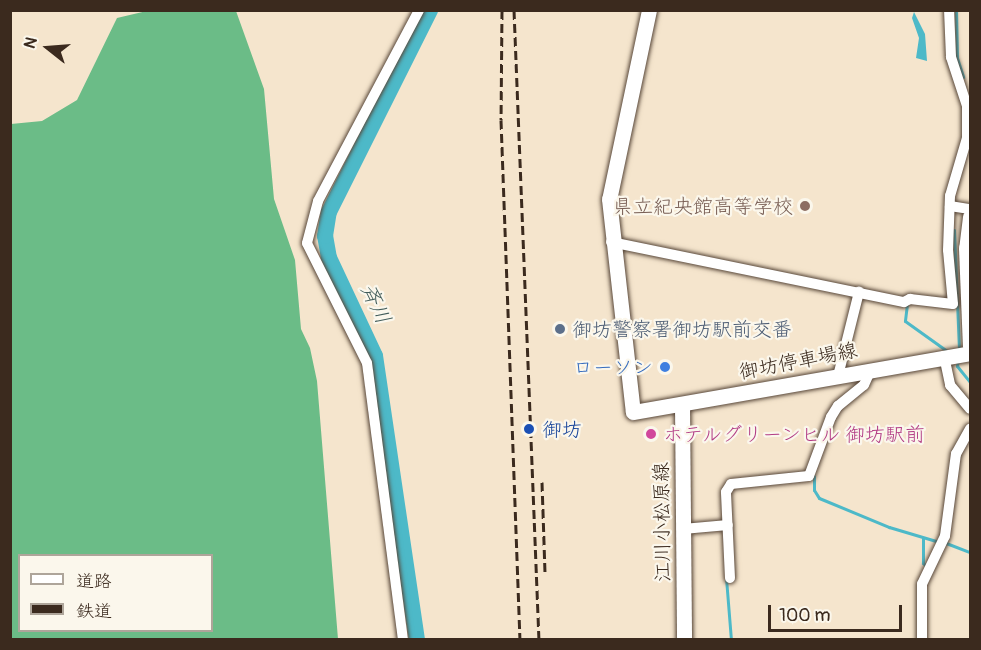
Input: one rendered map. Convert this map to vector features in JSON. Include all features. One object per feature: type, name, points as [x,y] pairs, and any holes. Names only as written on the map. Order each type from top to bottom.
[{"type":"main road","points":[[611,242],[609,199],[649,10]]},
{"type":"main road","points":[[970,217],[966,248],[970,346]]},
{"type":"main road","name":"御坊停車場線","points":[[611,242],[633,412],[970,353]]},
{"type":"main road","name":"江川小松原線","points":[[682,404],[684,639]]},
{"type":"street","points":[[403,639],[367,363],[308,243],[318,201],[419,10]]},
{"type":"street","points":[[611,242],[904,302],[910,298],[953,304],[950,206],[967,138],[967,106],[951,57],[949,10]]},
{"type":"street","points":[[950,206],[970,209]]},
{"type":"street","points":[[838,376],[859,292]]},
{"type":"street","points":[[944,356],[950,385],[970,409]]},
{"type":"street","points":[[730,578],[726,492],[731,484],[809,476],[831,417],[864,386],[871,369]]},
{"type":"street","points":[[922,639],[922,584],[945,536],[956,454],[970,429]]},
{"type":"street","points":[[683,529],[728,525]]},
{"type":"green space","points":[[151,10],[236,11],[264,89],[274,199],[295,260],[301,329],[310,348],[317,381],[338,639],[11,639],[11,124],[42,121],[77,100],[117,18]]},
{"type":"water","points":[[914,12],[925,34],[927,61],[916,58],[919,38],[912,18]]},
{"type":"waterway","name":"斉川","points":[[417,640],[375,356],[329,258],[325,236],[329,212],[430,10]]},
{"type":"waterway","points":[[956,10],[957,58],[963,77]]},
{"type":"waterway","points":[[954,230],[959,349]]},
{"type":"waterway","points":[[907,304],[905,321],[947,351]]},
{"type":"waterway","points":[[958,359],[957,366],[970,382]]},
{"type":"waterway","points":[[814,476],[814,490],[819,498],[889,527],[936,541]]},
{"type":"waterway","points":[[923,538],[923,563],[927,567]]},
{"type":"waterway","points":[[946,543],[970,552]]},
{"type":"waterway","points":[[726,578],[731,640]]},
{"type":"railway","points":[[502,10],[501,120],[520,640]]},
{"type":"railway","points":[[514,10],[539,640]]},
{"type":"railway","points":[[542,482],[545,574]]},
{"type":"place","name":"県立紀央館高等学校","points":[[805,206]]},
{"type":"place","name":"御坊警察署御坊駅前交番","points":[[560,329]]},
{"type":"place","name":"ローソン","points":[[665,367]]},
{"type":"place","name":"御坊","points":[[529,429]]},
{"type":"place","name":"ホテルグリーンヒル 御坊駅前","points":[[651,434]]}]
